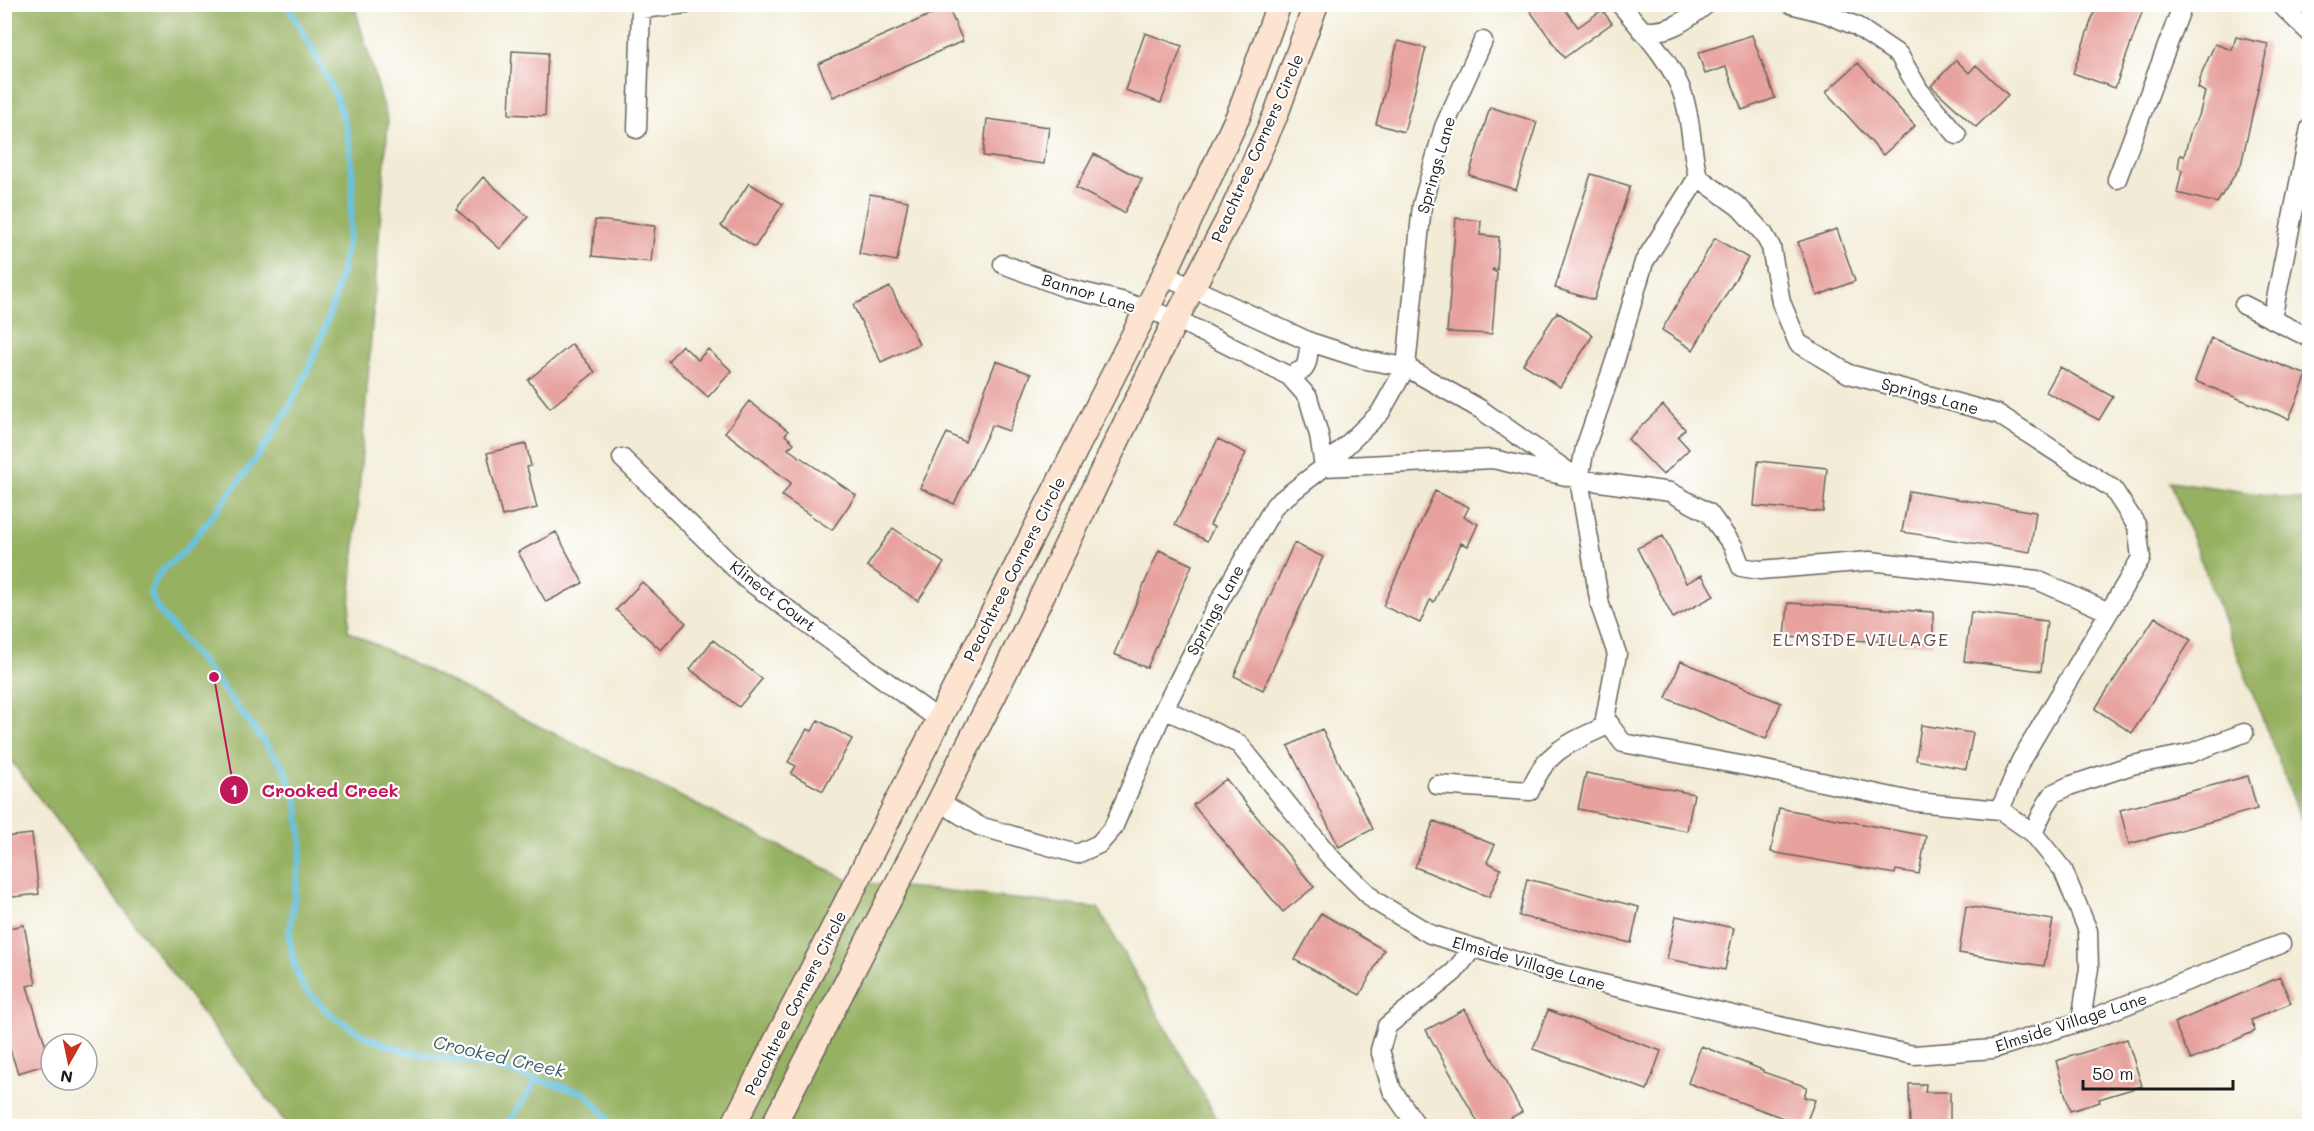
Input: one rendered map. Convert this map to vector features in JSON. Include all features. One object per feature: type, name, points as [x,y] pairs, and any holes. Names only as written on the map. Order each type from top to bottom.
[{"type":"street","points":[[637,129],[641,9],[687,4]]},
{"type":"street","name":"Peachtree Corners Circle","points":[[733,1126],[1164,275],[1239,114],[1279,4]]},
{"type":"street","name":"Peachtree Corners Circle","points":[[773,1126],[940,802],[1176,319],[1194,288],[1230,214],[1276,114],[1316,4]]},
{"type":"street","points":[[1620,4],[1674,74],[1683,94],[1691,128],[1692,152],[1698,177],[1644,262],[1614,364],[1585,448],[1579,479],[1600,605],[1617,654],[1605,719],[1623,743],[1916,802],[2000,810],[2033,833],[2063,870],[2088,931],[2089,968],[2081,1022]]},
{"type":"street","points":[[1641,30],[1652,32],[1667,30],[1707,4]]},
{"type":"street","points":[[1791,4],[1827,8],[1899,55],[1919,90],[1958,135]]},
{"type":"street","points":[[2117,179],[2183,4]]},
{"type":"street","points":[[2280,4],[2310,33]]},
{"type":"street","name":"Springs Lane","points":[[1164,709],[1215,609],[1275,505],[1324,467],[1380,413],[1406,367],[1422,205],[1444,127],[1484,41]]},
{"type":"street","points":[[2272,319],[2310,128]]},
{"type":"street","name":"Springs Lane","points":[[1698,177],[1739,207],[1763,233],[1771,248],[1781,302],[1798,343],[1849,374],[1998,414],[2113,489],[2137,526],[2141,558],[2021,760],[2000,810]]},
{"type":"street","name":"Bannor Lane","points":[[1003,264],[1066,288],[1121,301],[1176,319]]},
{"type":"street","points":[[1164,275],[1310,342],[1366,360],[1406,367],[1480,409],[1579,479]]},
{"type":"street","points":[[2244,305],[2310,338]]},
{"type":"street","points":[[1176,319],[1289,376],[1308,397],[1319,435],[1324,467],[1493,459],[1579,479],[1670,492],[1709,513],[1733,546],[1741,567],[1760,570],[1870,561],[2037,580],[2109,612]]},
{"type":"street","points":[[1289,376],[1304,369],[1310,342]]},
{"type":"street","name":"Klinect Court","points":[[622,458],[746,579],[938,719]]},
{"type":"street","points":[[940,802],[979,826],[1077,854],[1099,844],[1113,828],[1164,709]]},
{"type":"street","name":"Elmside Village Lane","points":[[1164,709],[1239,744],[1330,857],[1375,901],[1430,934],[1555,973],[1822,1036],[1914,1055],[1993,1049],[2081,1022],[2281,944]]},
{"type":"street","points":[[1437,784],[1530,791],[1537,773],[1556,751],[1610,724]]},
{"type":"street","points":[[2033,833],[2046,805],[2054,794],[2069,786],[2132,765],[2188,754],[2244,733]]},
{"type":"street","points":[[1417,1126],[1392,1090],[1380,1050],[1387,1026],[1454,972],[1473,948]]},
{"type":"green space","points":[[5,5],[354,5],[388,121],[348,631],[850,881],[1098,908],[1221,1126],[288,1126],[5,753]]},
{"type":"green space","points":[[2170,481],[2309,501],[2309,839]]},
{"type":"building","points":[[1525,4],[1561,4],[1578,27],[1602,10],[1612,23],[1564,58]]},
{"type":"building","points":[[2097,4],[2145,4],[2115,88],[2073,73]]},
{"type":"building","points":[[948,7],[963,41],[833,97],[818,64]]},
{"type":"building","points":[[1145,33],[1182,46],[1161,103],[1125,90]]},
{"type":"building","points":[[1752,35],[1775,98],[1742,110],[1726,67],[1705,74],[1698,53]]},
{"type":"building","points":[[2236,37],[2268,44],[2241,165],[2217,203],[2177,193],[2182,170],[2178,168],[2180,155],[2184,156],[2205,92],[2198,88],[2202,72],[2215,44],[2232,50]]},
{"type":"building","points":[[1398,41],[1426,48],[1404,132],[1376,124]]},
{"type":"building","points":[[512,51],[548,53],[545,116],[509,114]]},
{"type":"building","points":[[1956,60],[1969,73],[1976,65],[2008,95],[1976,127],[1931,86]]},
{"type":"building","points":[[1858,63],[1915,126],[1883,155],[1826,92]]},
{"type":"building","points":[[1490,107],[1537,122],[1516,190],[1469,175]]},
{"type":"building","points":[[987,119],[1049,127],[1044,164],[983,156]]},
{"type":"building","points":[[1094,154],[1142,179],[1124,213],[1076,188]]},
{"type":"building","points":[[1591,174],[1630,186],[1594,300],[1555,288]]},
{"type":"building","points":[[483,177],[528,217],[500,249],[456,209]]},
{"type":"building","points":[[749,183],[783,204],[755,247],[721,226]]},
{"type":"building","points":[[870,194],[908,201],[897,261],[859,254]]},
{"type":"building","points":[[1456,218],[1481,221],[1480,235],[1499,237],[1497,270],[1492,270],[1497,273],[1492,334],[1447,332]]},
{"type":"building","points":[[595,220],[655,226],[651,262],[592,256]]},
{"type":"building","points":[[1837,229],[1855,281],[1817,296],[1798,242]]},
{"type":"building","points":[[1715,238],[1748,258],[1693,350],[1662,330]]},
{"type":"building","points":[[890,287],[919,344],[881,362],[853,305]]},
{"type":"building","points":[[1557,312],[1593,335],[1560,387],[1523,364]]},
{"type":"building","points":[[2211,338],[2307,375],[2289,419],[2195,381]]},
{"type":"building","points":[[572,344],[595,372],[550,408],[528,380]]},
{"type":"building","points":[[682,345],[698,360],[708,349],[732,371],[708,397],[668,361]]},
{"type":"building","points":[[996,361],[1031,374],[1009,431],[992,425],[954,504],[920,488],[947,433],[965,442]]},
{"type":"building","points":[[2060,367],[2113,397],[2099,420],[2046,392]]},
{"type":"building","points":[[749,401],[788,431],[785,435],[794,443],[788,449],[856,495],[832,530],[782,496],[791,483],[725,432]]},
{"type":"building","points":[[1663,405],[1685,429],[1678,437],[1689,449],[1663,475],[1628,439]]},
{"type":"building","points":[[1218,439],[1246,453],[1210,525],[1214,527],[1207,541],[1175,525]]},
{"type":"building","points":[[526,444],[531,466],[527,467],[537,508],[502,516],[487,453]]},
{"type":"building","points":[[1758,461],[1827,468],[1823,512],[1754,506]]},
{"type":"building","points":[[1435,491],[1469,507],[1464,517],[1478,524],[1468,546],[1461,543],[1434,602],[1430,600],[1420,623],[1383,606]]},
{"type":"building","points":[[1909,491],[2036,512],[2030,552],[1902,532]]},
{"type":"building","points":[[893,528],[944,563],[918,601],[867,566]]},
{"type":"building","points":[[556,532],[583,583],[546,602],[518,552]]},
{"type":"building","points":[[1663,536],[1686,583],[1702,575],[1714,596],[1673,618],[1637,548]]},
{"type":"building","points":[[1294,543],[1323,557],[1263,690],[1234,676]]},
{"type":"building","points":[[1159,550],[1192,565],[1147,668],[1114,654]]},
{"type":"building","points":[[642,582],[686,623],[661,650],[616,610]]},
{"type":"building","points":[[1788,603],[1933,612],[1933,644],[1785,637]]},
{"type":"building","points":[[1971,612],[2047,621],[2041,671],[1964,661]]},
{"type":"building","points":[[2155,617],[2191,640],[2132,733],[2095,709]]},
{"type":"building","points":[[713,640],[762,679],[739,707],[690,669]]},
{"type":"building","points":[[1681,661],[1781,703],[1766,739],[1666,698]]},
{"type":"building","points":[[818,720],[852,739],[823,791],[791,774],[796,766],[788,762],[807,729],[812,731]]},
{"type":"building","points":[[1921,725],[1973,733],[1966,769],[1916,760]]},
{"type":"building","points":[[1322,729],[1373,829],[1339,847],[1288,746]]},
{"type":"building","points":[[1586,773],[1694,794],[1687,831],[1578,809]]},
{"type":"building","points":[[2248,776],[2257,809],[2129,844],[2120,810]]},
{"type":"building","points":[[1226,779],[1314,887],[1283,912],[1193,805]]},
{"type":"building","points":[[1779,808],[1926,836],[1919,874],[1896,870],[1895,874],[1771,852]]},
{"type":"building","points":[[1434,821],[1495,845],[1487,862],[1501,869],[1489,897],[1415,867]]},
{"type":"building","points":[[32,834],[39,894],[4,898],[4,837]]},
{"type":"building","points":[[1527,879],[1639,907],[1631,943],[1519,916]]},
{"type":"building","points":[[1966,906],[2053,920],[2044,966],[1959,953]]},
{"type":"building","points":[[1321,913],[1384,950],[1360,995],[1295,960]]},
{"type":"building","points":[[1676,916],[1734,928],[1725,970],[1667,959]]},
{"type":"building","points":[[24,925],[36,984],[27,986],[41,1032],[39,1032],[39,1067],[18,1073],[4,1032],[4,929]]},
{"type":"building","points":[[2280,977],[2291,1003],[2251,1020],[2255,1031],[2191,1060],[2174,1023]]},
{"type":"building","points":[[1465,1009],[1522,1112],[1495,1126],[1480,1126],[1426,1030]]},
{"type":"building","points":[[1548,1010],[1661,1051],[1647,1090],[1533,1049]]},
{"type":"building","points":[[2127,1039],[2142,1086],[2099,1099],[2100,1102],[2070,1111],[2056,1061]]},
{"type":"building","points":[[1701,1046],[1763,1070],[1763,1072],[1807,1087],[1804,1097],[1815,1100],[1805,1126],[1688,1083]]},
{"type":"building","points":[[1909,1084],[1926,1084],[1925,1092],[1950,1092],[1950,1126],[1910,1126]]},
{"type":"waterway","name":"Crooked Creek","points":[[287,4],[331,85],[348,136],[352,177],[350,219],[344,262],[318,347],[300,387],[279,424],[203,529],[160,573],[150,593],[159,611],[214,677],[284,768],[297,800],[302,845],[289,934],[294,965],[303,987],[330,1014],[366,1037],[405,1051],[489,1066],[585,1093],[606,1116],[609,1126]]},
{"type":"waterway","points":[[503,1126],[512,1118],[537,1080]]},
{"type":"place","name":"Crooked Creek","points":[[214,677]]},
{"type":"district","name":"ELMSIDE VILLAGE","points":[[1861,640]]}]
